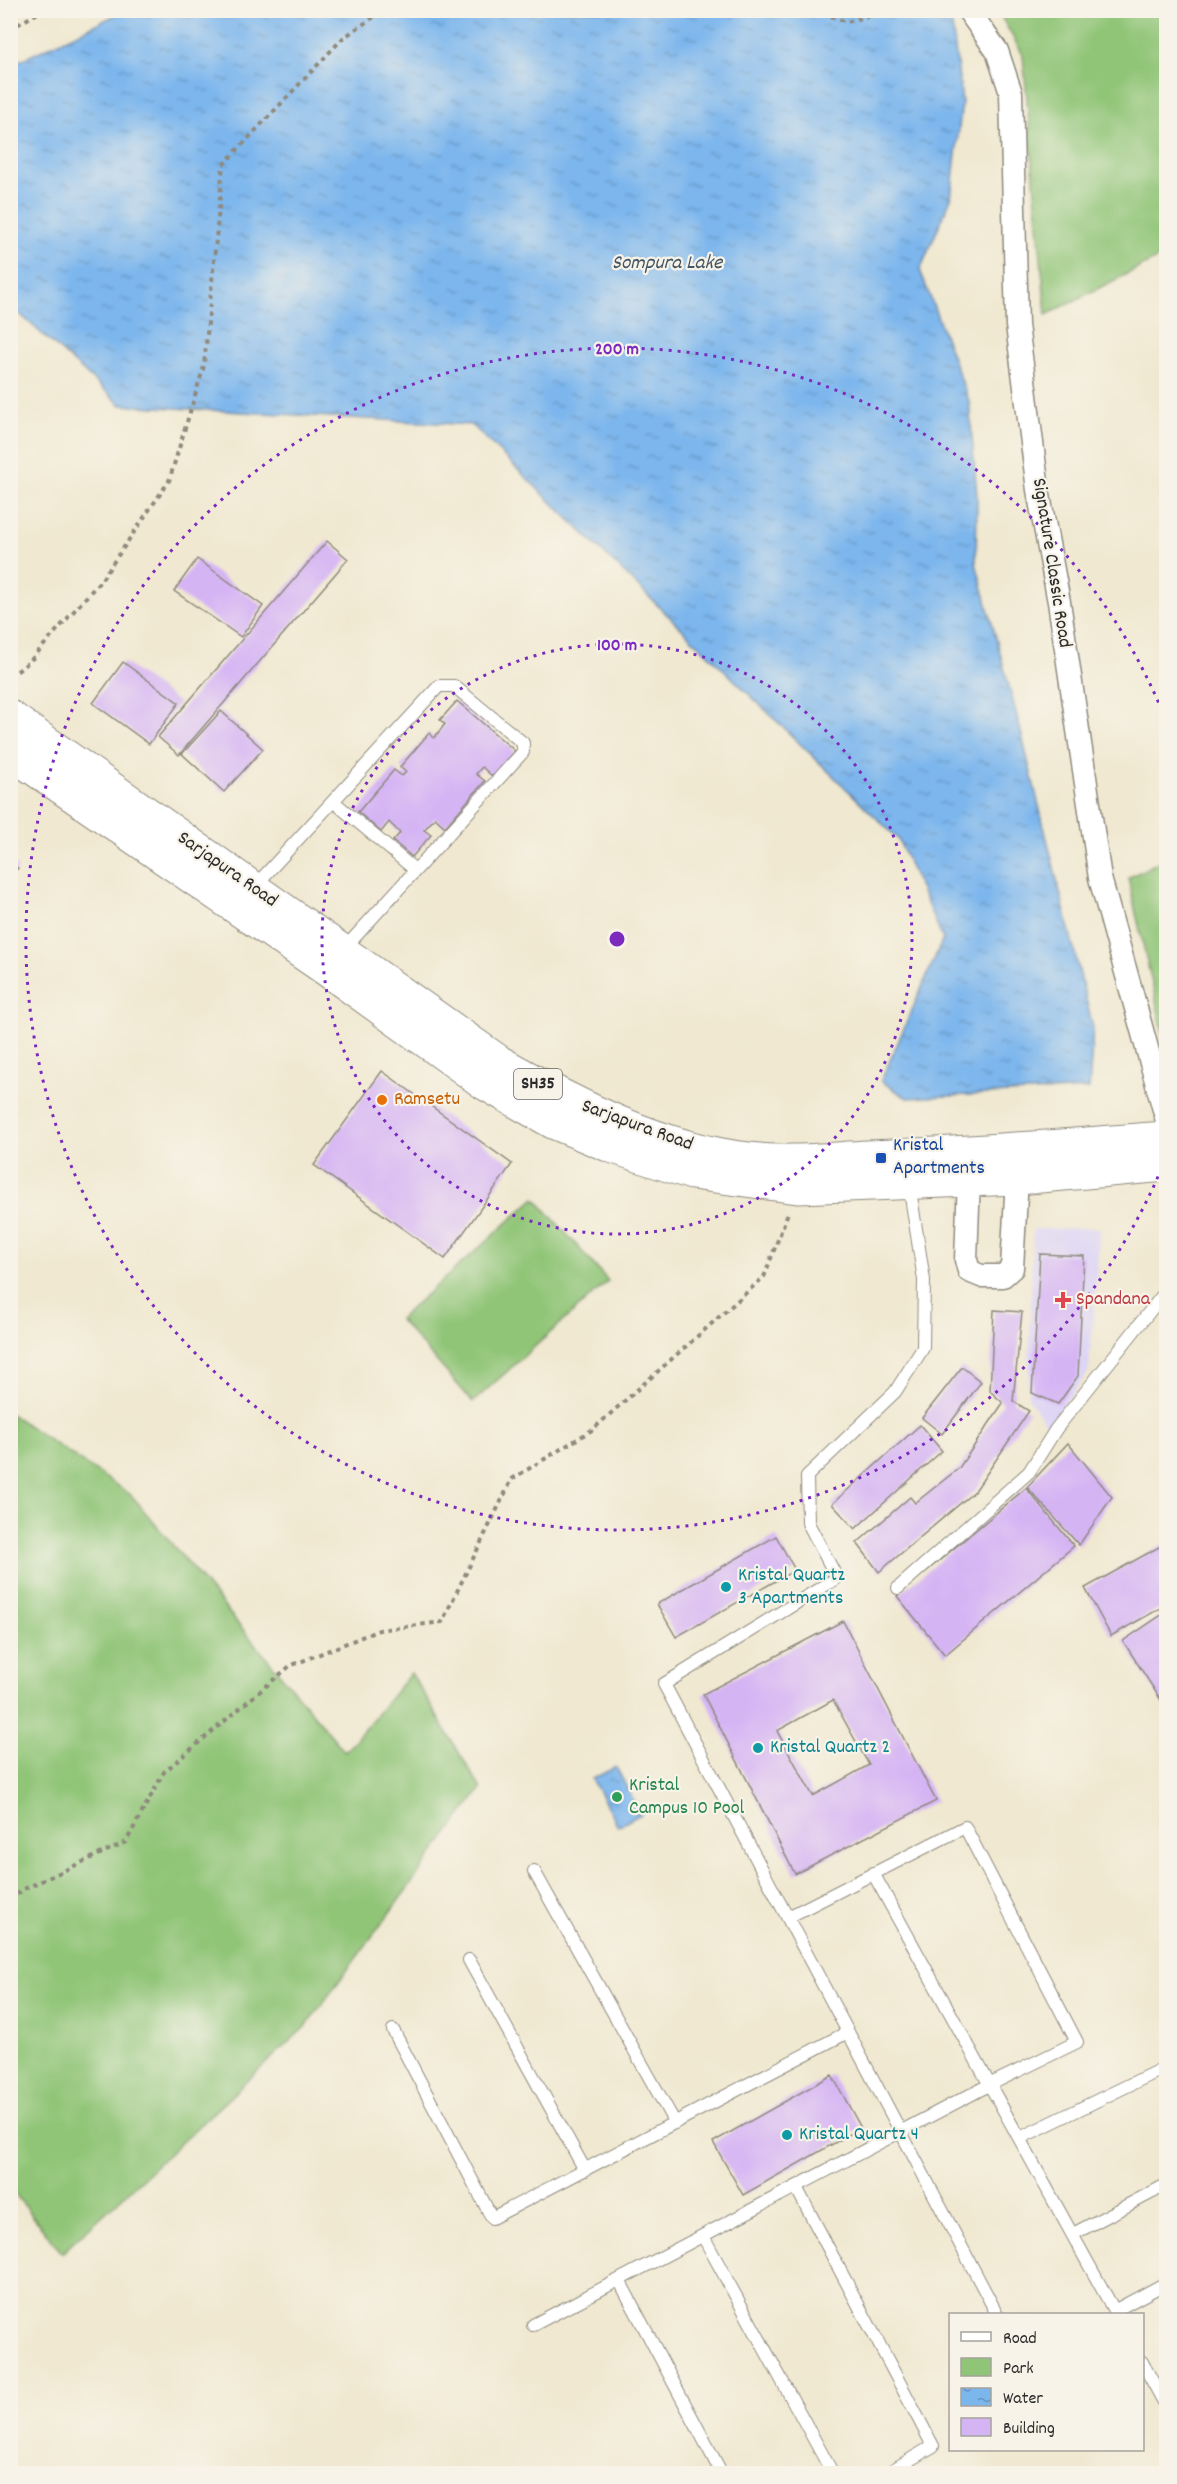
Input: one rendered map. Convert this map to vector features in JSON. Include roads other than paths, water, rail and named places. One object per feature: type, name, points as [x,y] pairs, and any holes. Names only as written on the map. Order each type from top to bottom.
[{"type":"main road","name":"Sarjapura Road","points":[[10,717],[181,853],[486,1084],[553,1122],[610,1146],[692,1173],[798,1187],[907,1169],[1167,1138]]},
{"type":"main road","name":"Sarjapura Road","points":[[10,752],[181,853],[254,888],[499,1062],[564,1099],[625,1126],[707,1151],[749,1159],[907,1169],[969,1179],[1017,1178],[1167,1165]]},
{"type":"street","name":"Signature Classic Road","points":[[968,10],[997,51],[1011,93],[1017,326],[1038,490],[1059,602],[1100,878],[1167,1117]]},
{"type":"street","points":[[969,1179],[966,1260],[969,1270],[981,1276],[1003,1276],[1012,1268],[1017,1178]]},
{"type":"lane","points":[[254,888],[439,686],[454,686],[524,743],[523,752],[341,951]]},
{"type":"lane","points":[[333,801],[414,870]]},
{"type":"lane","points":[[907,1169],[924,1280],[923,1348],[895,1392],[807,1476],[808,1523],[837,1578],[664,1684],[997,2313]]},
{"type":"lane","points":[[898,1588],[1029,1472],[1056,1429],[1167,1291]]},
{"type":"lane","points":[[533,2325],[991,2084],[1077,2042],[965,1827],[788,1917]]},
{"type":"lane","points":[[534,1871],[675,2122]]},
{"type":"lane","points":[[873,1873],[1115,2313],[1167,2283]]},
{"type":"lane","points":[[469,1960],[585,2170]]},
{"type":"lane","points":[[393,2030],[492,2218],[848,2032]]},
{"type":"lane","points":[[1020,2138],[1167,2067]]},
{"type":"lane","points":[[1073,2234],[1167,2185]]},
{"type":"lane","points":[[796,2187],[933,2446],[886,2474]]},
{"type":"lane","points":[[703,2236],[833,2474]]},
{"type":"lane","points":[[619,2280],[722,2474]]},
{"type":"lane","points":[[1144,2364],[1163,2393],[1167,2406]]},
{"type":"water","name":"Sompura Lake","points":[[126,10],[950,11],[962,101],[951,198],[920,270],[969,401],[977,497],[976,563],[1019,724],[1093,1028],[1089,1089],[907,1098],[881,1081],[943,939],[898,839],[472,425],[121,405],[11,306],[11,65]]},
{"type":"water","name":"Kristal Campus 10 Pool","points":[[616,1767],[641,1814],[618,1826],[592,1779]]},
{"type":"place","name":"Ramsetu","points":[[382,1100]]},
{"type":"place","name":"Kristal Apartments","points":[[881,1158]]},
{"type":"place","name":"Spandana","points":[[1063,1300]]},
{"type":"place","name":"Kristal Quartz 3 Apartments","points":[[726,1587]]},
{"type":"place","name":"Kristal Quartz 2","points":[[758,1748]]},
{"type":"place","name":"Kristal Campus 10 Pool","points":[[617,1797]]},
{"type":"place","name":"Kristal Quartz 4","points":[[787,2135]]}]
